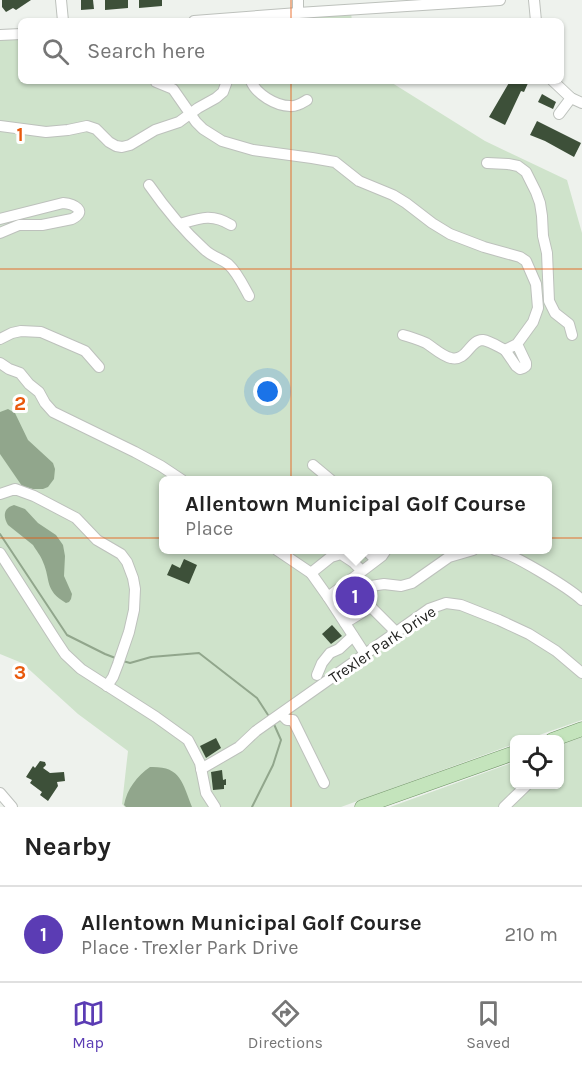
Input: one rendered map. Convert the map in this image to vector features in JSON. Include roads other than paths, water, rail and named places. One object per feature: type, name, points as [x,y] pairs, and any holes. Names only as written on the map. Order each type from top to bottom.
[{"type":"main road","points":[[564,738],[582,729]]},
{"type":"main road","points":[[362,807],[510,754]]},
{"type":"street","points":[[61,0],[63,18]]},
{"type":"street","points":[[298,0],[298,13]]},
{"type":"street","points":[[233,18],[500,0]]},
{"type":"street","points":[[534,0],[536,18]]},
{"type":"street","points":[[0,35],[18,34]]},
{"type":"street","points":[[161,84],[173,89],[203,129],[222,141],[253,150],[335,162],[359,181],[393,195],[432,224],[450,234],[526,261],[536,284],[538,308],[532,322],[517,344],[505,350]]},
{"type":"street","points":[[0,126],[46,132],[87,126],[96,129],[110,142],[122,147],[130,146],[155,130],[179,122],[223,92],[226,84]]},
{"type":"street","points":[[252,84],[261,94],[283,105],[296,106],[308,100]]},
{"type":"street","points":[[556,84],[570,98],[582,103]]},
{"type":"street","points":[[559,114],[570,98]]},
{"type":"street","points":[[487,164],[518,166],[526,172],[536,192],[540,203],[547,253],[549,301],[555,313],[569,324],[572,335]]},
{"type":"street","points":[[149,185],[164,207],[180,224],[212,256],[229,265],[249,296]]},
{"type":"street","points":[[0,219],[63,203],[76,206],[79,213],[72,219],[42,225],[20,225],[0,233]]},
{"type":"street","points":[[180,224],[199,218],[212,217],[222,219],[231,225]]},
{"type":"street","points":[[0,339],[21,331],[41,332],[85,351],[99,367]]},
{"type":"street","points":[[403,335],[426,344],[450,358],[462,356],[481,340],[505,350],[520,369],[526,366],[526,363],[517,344]]},
{"type":"street","points":[[0,363],[21,373],[39,392],[53,412],[135,452],[176,476]]},
{"type":"street","points":[[314,465],[326,476]]},
{"type":"street","points":[[0,494],[15,489],[34,496],[76,519],[97,540],[116,550],[124,558],[133,578],[135,595],[129,632],[113,677],[107,686]]},
{"type":"street","points":[[0,553],[65,654],[81,669],[188,740],[200,763],[206,793],[214,807]]},
{"type":"street","points":[[284,554],[311,573],[365,654]]},
{"type":"street","points":[[311,573],[335,554]]},
{"type":"street","points":[[341,554],[362,571]]},
{"type":"street","points":[[371,554],[376,560]]},
{"type":"street","points":[[328,597],[383,554]]},
{"type":"street","points":[[371,586],[384,584],[401,586],[412,583],[449,557],[458,554]]},
{"type":"street","points":[[509,554],[582,600]]},
{"type":"street","name":"Trexler Park Drive","points":[[201,769],[239,747],[256,731],[439,604],[454,603],[529,634],[556,651],[582,673]]},
{"type":"street","points":[[345,623],[371,607],[396,632]]},
{"type":"street","points":[[317,675],[322,663],[330,653],[339,649],[353,636]]},
{"type":"street","points":[[335,651],[345,669]]},
{"type":"street","points":[[279,715],[287,720],[293,720],[324,783]]},
{"type":"street","points":[[504,807],[523,789]]},
{"type":"street","points":[[0,793],[12,807]]},
{"type":"waterway","points":[[0,534],[67,635],[118,659]]},
{"type":"waterway","points":[[123,661],[130,663],[151,657],[199,653],[257,698],[270,718]]},
{"type":"waterway","points":[[252,807],[273,765],[281,740],[273,722]]},
{"type":"place","name":"Allentown Municipal Golf Course","points":[[355,596]]}]
